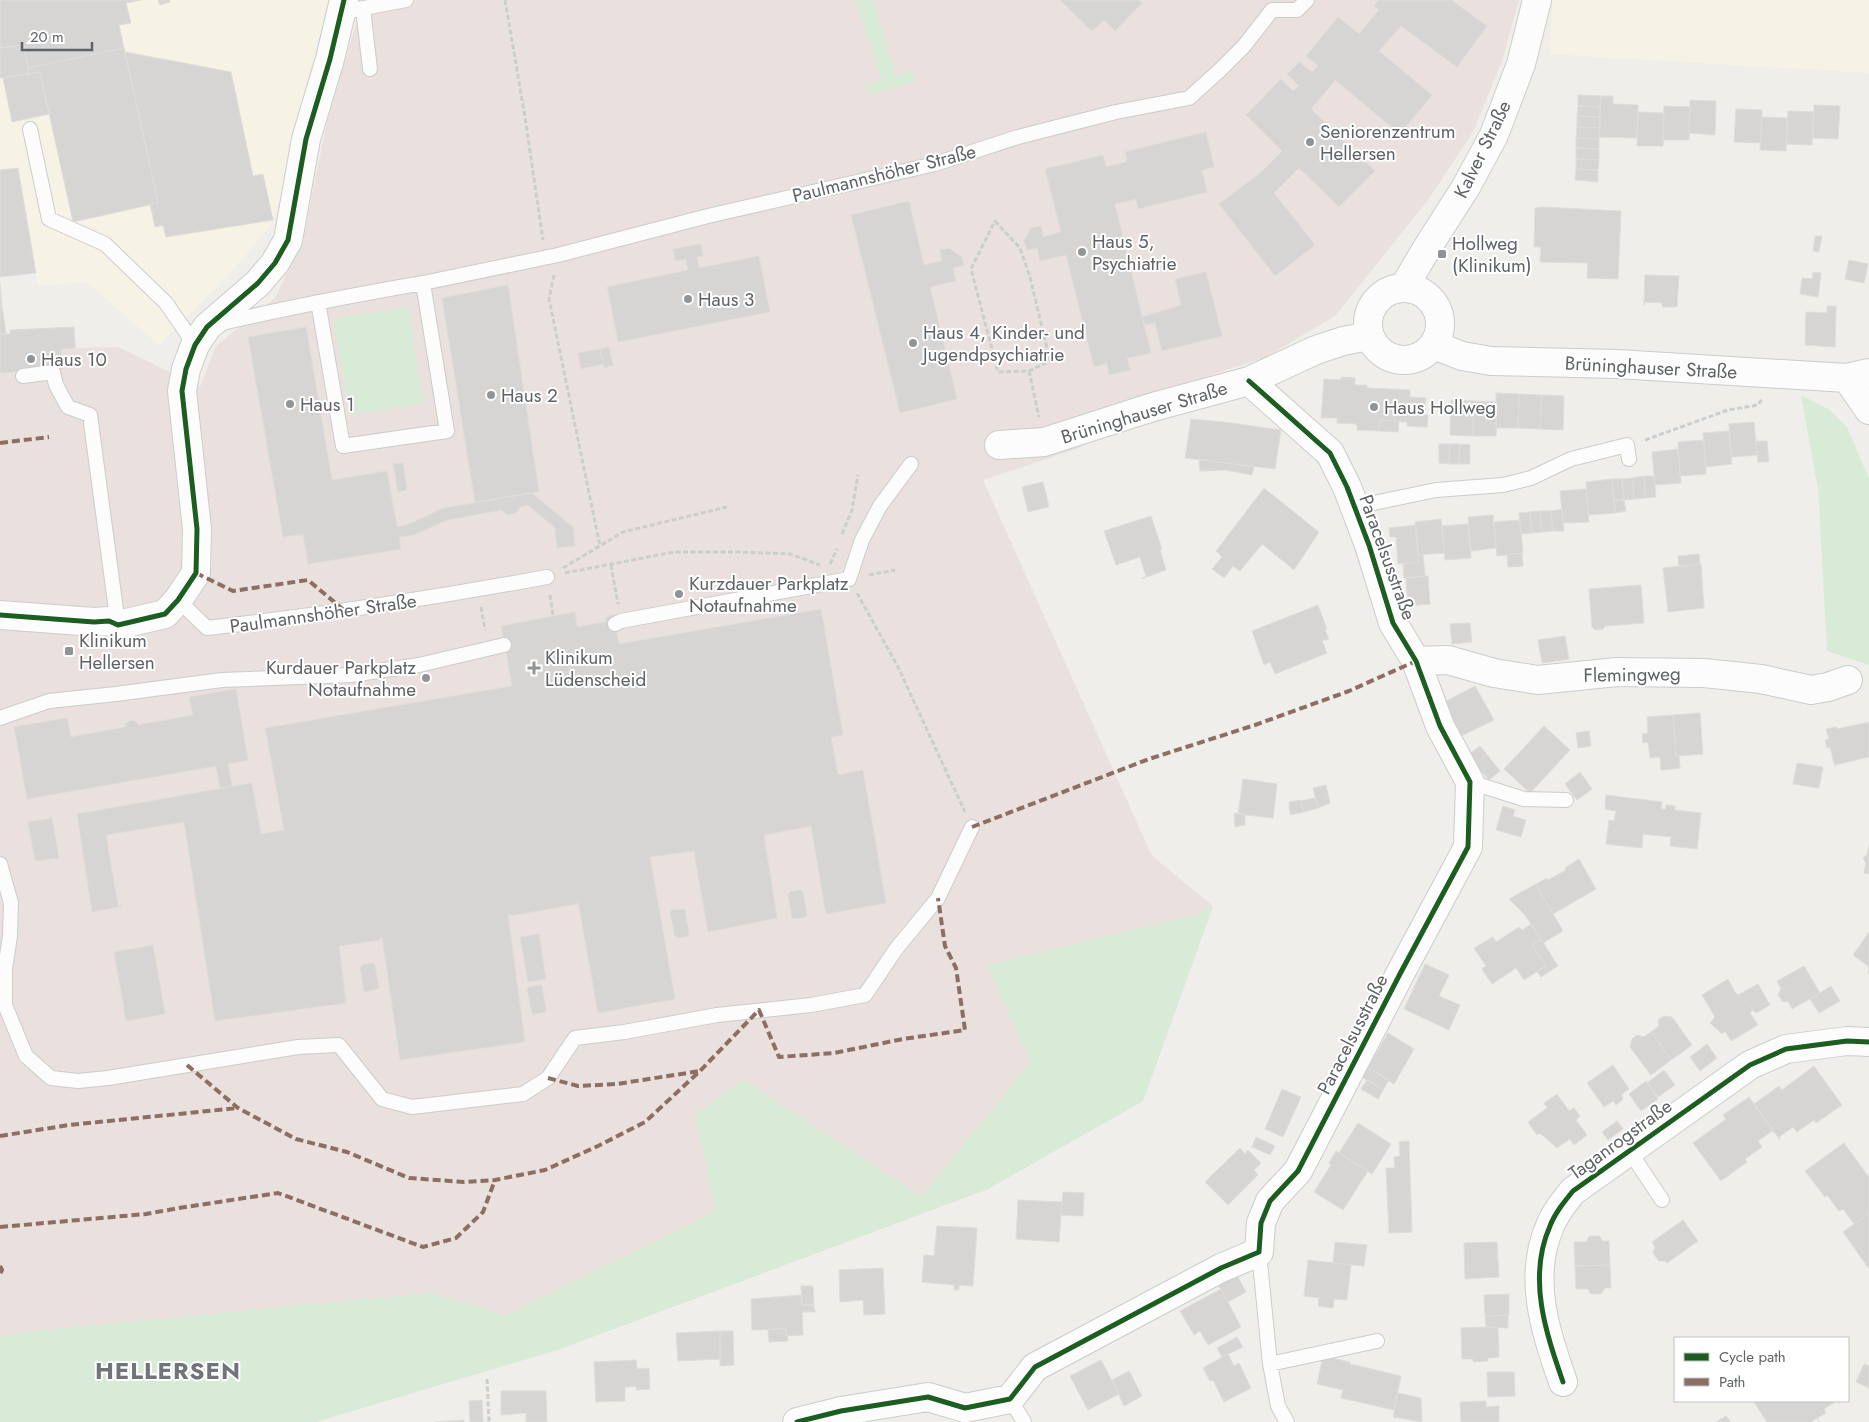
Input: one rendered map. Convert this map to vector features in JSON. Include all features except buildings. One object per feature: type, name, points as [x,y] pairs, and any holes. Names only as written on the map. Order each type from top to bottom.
[{"type":"street","name":"Kalver Straße","points":[[1404,288],[1426,248],[1466,187],[1494,134],[1521,64],[1537,0]]},
{"type":"street","points":[[0,615],[94,622],[110,621],[118,624],[165,614],[178,600],[196,573],[198,529],[182,391],[186,369],[201,336],[258,283],[275,263],[288,240],[306,139],[330,59],[350,7]]},
{"type":"street","points":[[1404,288],[1414,289],[1423,293],[1436,306],[1440,324],[1434,345],[1421,356],[1400,360],[1390,358],[1374,345],[1370,336],[1368,318],[1374,302],[1387,291],[1404,288]]},
{"type":"street","name":"Brüninghauser Straße","points":[[999,445],[1044,442],[1153,407],[1249,381],[1316,350],[1343,341],[1370,336]]},
{"type":"street","name":"Brüninghauser Straße","points":[[1434,345],[1462,356],[1491,361],[1617,364],[1858,375]]},
{"type":"street","points":[[1858,375],[1869,410]]},
{"type":"street","name":"Paracelsusstraße","points":[[1249,381],[1330,453],[1347,487],[1369,545],[1393,623],[1416,661],[1440,726],[1470,782],[1468,847],[1298,1171],[1270,1200],[1261,1223],[1259,1252]]},
{"type":"street","name":"Flemingweg","points":[[1416,661],[1448,660],[1494,673],[1538,680],[1616,672],[1704,673],[1761,679],[1811,690],[1828,687],[1848,680]]},
{"type":"street","name":"Taganrogstraße","points":[[1563,1382],[1547,1337],[1539,1292],[1542,1245],[1556,1213],[1572,1191],[1750,1064],[1786,1049],[1847,1041],[1869,1042]]},
{"type":"street","points":[[797,1422],[841,1411],[928,1396],[965,1408],[1010,1399],[1022,1382],[1038,1365],[1221,1268],[1259,1252]]},
{"type":"lane","points":[[370,68],[350,7],[406,0]]},
{"type":"lane","name":"Paulmannshöher Straße","points":[[201,336],[318,302],[552,257],[717,214],[935,164],[1018,137],[1116,112],[1189,98],[1244,46],[1272,10],[1297,10],[1307,0]]},
{"type":"lane","points":[[30,129],[49,219],[105,244],[201,336]]},
{"type":"lane","points":[[318,302],[343,446],[447,431],[423,283]]},
{"type":"lane","points":[[23,376],[53,372],[56,385],[68,407],[90,415],[118,624]]},
{"type":"lane","name":"Paracelsusstraße","points":[[1354,507],[1436,490],[1503,485],[1531,478],[1571,459],[1628,452]]},
{"type":"lane","points":[[618,622],[849,579],[862,540],[880,506],[911,464]]},
{"type":"lane","name":"Paulmannshöher Straße","points":[[178,600],[207,628],[345,611],[547,577]]},
{"type":"lane","points":[[0,718],[49,701],[222,680],[351,675],[418,665],[504,645]]},
{"type":"lane","points":[[1470,782],[1524,799],[1566,800]]},
{"type":"lane","points":[[0,864],[11,903],[10,936],[5,969],[5,1005],[26,1056],[51,1078],[78,1081],[108,1078],[298,1047],[339,1045],[382,1100],[412,1107],[523,1094],[548,1078],[575,1038],[624,1032],[717,1015],[812,1006],[865,996],[896,949],[938,898],[972,827]]},
{"type":"lane","name":"Taganrogstraße","points":[[1628,1150],[1662,1200]]},
{"type":"lane","name":"Paracelsusstraße","points":[[1259,1252],[1270,1364],[1278,1406],[1287,1422]]},
{"type":"lane","points":[[1270,1364],[1376,1341]]},
{"type":"lane","points":[[1010,1399],[1024,1422]]},
{"type":"path","points":[[505,0],[552,257],[549,299],[600,546]]},
{"type":"path","points":[[995,221],[1020,248],[1030,277],[1050,361],[1029,371],[998,372],[971,269],[995,221]]},
{"type":"path","points":[[1029,371],[1044,442]]},
{"type":"path","points":[[1628,452],[1660,435],[1728,410]]},
{"type":"path","points":[[827,570],[852,510],[858,475]]},
{"type":"path","points":[[547,577],[623,532],[727,507]]},
{"type":"path","points":[[547,577],[674,552],[790,554],[814,562],[827,570],[849,579],[895,570]]},
{"type":"path","points":[[611,565],[618,622]]},
{"type":"path","points":[[849,579],[898,667],[972,827]]},
{"type":"path","points":[[478,590],[488,648]]},
{"type":"path","points":[[487,1379],[489,1422]]},
{"type":"shaded area","points":[[0,0],[328,0],[279,202],[271,225],[235,268],[159,345],[87,282],[38,286],[36,273],[0,277]]},
{"type":"shaded area","name":"Klinikum Lüdenscheid","points":[[363,0],[1519,0],[1502,61],[1473,132],[1428,200],[1335,316],[1266,357],[1132,401],[1079,448],[983,480],[1152,856],[1213,906],[1143,1101],[988,1189],[557,1350],[315,1422],[0,1422],[0,334],[10,334],[10,330],[74,327],[76,348],[118,347],[200,387],[216,346],[275,298],[303,239],[327,122]]},
{"type":"shaded area","points":[[1552,0],[1869,0],[1869,73],[1550,54]]},
{"type":"green space","points":[[856,0],[872,0],[896,76],[912,71],[914,82],[871,94],[865,86],[882,80]]},
{"type":"green space","points":[[408,307],[423,403],[350,415],[333,319]]},
{"type":"green space","points":[[1801,395],[1830,410],[1847,427],[1869,479],[1869,665],[1827,651],[1818,489]]},
{"type":"green space","points":[[1213,906],[1143,1101],[988,1189],[557,1350],[315,1422],[0,1422],[0,1337],[32,1331],[431,1293],[506,1315],[716,1211],[695,1115],[744,1080],[921,1197],[1031,1062],[987,965],[1200,914]]},
{"type":"marked path","points":[[0,443],[49,437]]},
{"type":"marked path","points":[[196,573],[233,591],[308,580],[345,611]]},
{"type":"marked path","points":[[972,827],[1149,759],[1255,725],[1349,691],[1416,661]]},
{"type":"marked path","points":[[187,1065],[238,1108],[296,1139],[347,1152],[409,1178],[464,1182],[495,1180],[545,1170],[645,1122],[700,1071],[759,1010],[779,1057],[834,1053],[903,1039],[965,1030],[956,968],[945,946],[938,898]]},
{"type":"marked path","points":[[548,1078],[578,1086],[617,1084],[700,1071]]},
{"type":"marked path","points":[[0,1136],[69,1125],[238,1108]]},
{"type":"marked path","points":[[0,1227],[146,1214],[278,1193],[423,1247],[456,1238],[483,1212],[495,1180]]},
{"type":"marked path","points":[[0,1266],[2,1270],[0,1274]]},
{"type":"cycle path","points":[[0,615],[94,622],[109,621],[118,625],[165,614],[178,600],[196,573],[197,529],[182,391],[186,369],[195,345],[207,327],[258,283],[275,263],[288,240],[306,139],[330,59],[344,0]]},
{"type":"cycle path","points":[[797,1422],[841,1411],[928,1397],[965,1408],[1010,1399],[1035,1367],[1221,1268],[1259,1252],[1261,1223],[1270,1201],[1298,1171],[1468,847],[1470,782],[1440,726],[1416,661],[1393,623],[1369,545],[1347,487],[1330,453],[1249,381]]},
{"type":"cycle path","points":[[1563,1382],[1545,1325],[1541,1305],[1540,1265],[1543,1246],[1552,1221],[1573,1191],[1750,1065],[1786,1049],[1847,1041],[1869,1042]]},
{"type":"place","name":"Seniorenzentrum Hellersen","points":[[1310,142]]},
{"type":"place","name":"Haus 5, Psychiatrie","points":[[1082,252]]},
{"type":"place","name":"Hollweg (Klinikum)","points":[[1442,254]]},
{"type":"place","name":"Haus 3","points":[[688,299]]},
{"type":"place","name":"Haus 4, Kinder- und Jugendpsychiatrie","points":[[913,343]]},
{"type":"place","name":"Haus 10","points":[[31,359]]},
{"type":"place","name":"Haus 2","points":[[491,395]]},
{"type":"place","name":"Haus 1","points":[[290,404]]},
{"type":"place","name":"Haus Hollweg","points":[[1374,407]]},
{"type":"place","name":"Kurzdauer Parkplatz Notaufnahme","points":[[679,594]]},
{"type":"place","name":"Klinikum Hellersen","points":[[69,651]]},
{"type":"place","name":"Klinikum Lüdenscheid","points":[[534,668]]},
{"type":"place","name":"Kurdauer Parkplatz Notaufnahme","points":[[426,678]]},
{"type":"district","name":"HELLERSEN","points":[[168,1371]]}]
